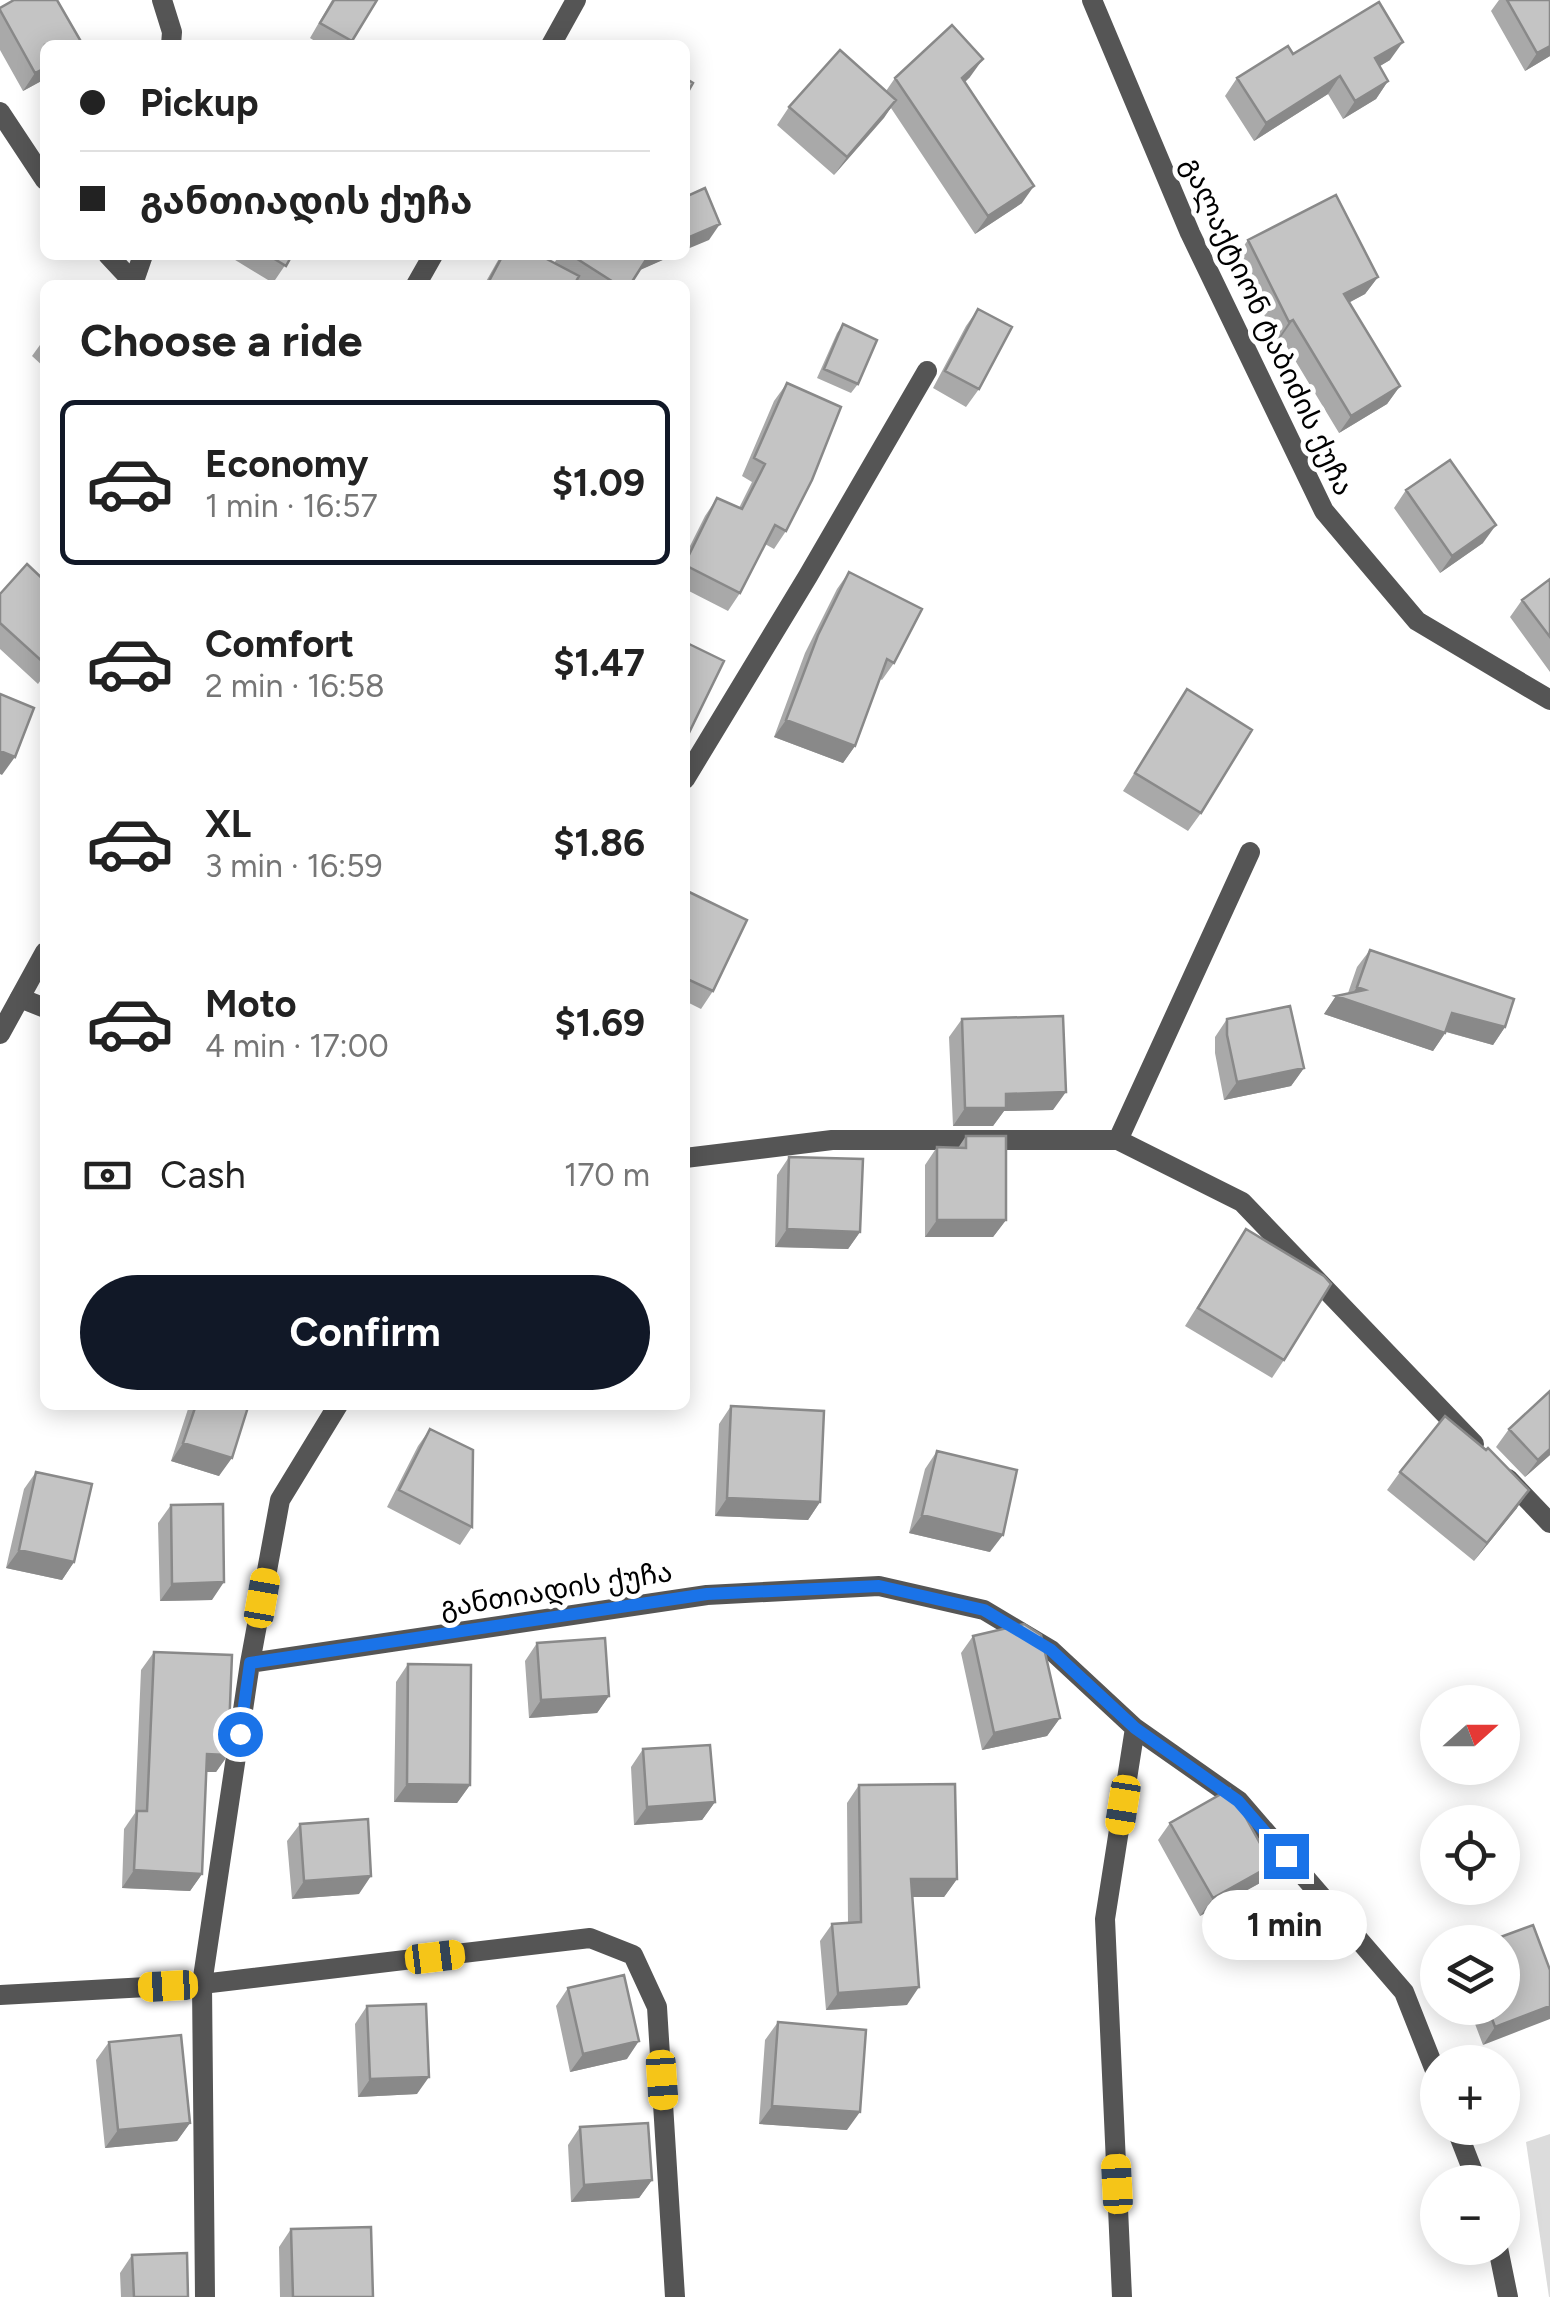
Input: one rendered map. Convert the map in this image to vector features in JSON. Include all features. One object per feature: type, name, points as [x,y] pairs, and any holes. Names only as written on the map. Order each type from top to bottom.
[{"type":"street","points":[[162,0],[171,40]]},
{"type":"street","points":[[553,40],[576,0]]},
{"type":"street","name":"გალაქტიონ ტაბიძის ქუჩა","points":[[1092,0],[1190,233],[1324,512],[1417,622],[1550,700]]},
{"type":"street","points":[[0,112],[40,172]]},
{"type":"street","points":[[113,260],[132,280]]},
{"type":"street","points":[[690,771],[927,371]]},
{"type":"street","points":[[1118,1140],[1250,852]]},
{"type":"street","points":[[0,1034],[40,961]]},
{"type":"street","points":[[20,998],[40,1006]]},
{"type":"street","points":[[690,1157],[832,1140],[1118,1140],[1242,1202],[1550,1523]]},
{"type":"street","points":[[205,2297],[202,1984],[250,1663],[280,1500],[335,1410]]},
{"type":"street","name":"განთიადის ქუჩა","points":[[250,1663],[707,1594],[879,1586],[984,1610],[1051,1650],[1135,1728],[1238,1801],[1404,1992],[1425,2045]]},
{"type":"street","points":[[1122,2297],[1105,1919],[1135,1728]]},
{"type":"street","points":[[0,1995],[202,1984],[590,1938],[633,1955],[657,2007],[675,2297]]},
{"type":"street","points":[[1501,2265],[1508,2297]]},
{"type":"shaded area","points":[[1550,2134],[1550,2297],[1549,2297],[1526,2142]]},
{"type":"building","points":[[14,0],[57,0],[80,40],[40,40],[40,70],[35,73],[0,8]]},
{"type":"building","points":[[334,0],[377,0],[353,40],[320,23]]},
{"type":"building","points":[[1507,0],[1550,0],[1550,46],[1537,53]]},
{"type":"building","points":[[1379,2],[1403,42],[1375,58],[1388,81],[1355,101],[1340,76],[1266,123],[1237,78],[1288,46],[1293,54]]},
{"type":"building","points":[[952,25],[983,59],[962,78],[1034,186],[988,216],[895,78]]},
{"type":"building","points":[[840,50],[896,100],[847,157],[789,107]]},
{"type":"building","points":[[705,188],[720,224],[690,237],[690,195]]},
{"type":"building","points":[[1336,195],[1378,277],[1344,294],[1400,386],[1351,416],[1293,320],[1289,322],[1248,240]]},
{"type":"building","points":[[500,260],[549,260],[579,276],[577,280],[490,280]]},
{"type":"building","points":[[579,260],[646,260],[633,280],[610,280]]},
{"type":"building","points":[[978,309],[1012,327],[979,389],[945,371]]},
{"type":"building","points":[[843,324],[877,340],[858,384],[824,369]]},
{"type":"building","points":[[787,383],[841,407],[812,480],[786,531],[775,525],[740,593],[690,568],[690,553],[717,498],[742,509],[765,464],[754,458]]},
{"type":"building","points":[[1450,460],[1496,525],[1452,556],[1406,490]]},
{"type":"building","points":[[27,564],[40,576],[40,659],[0,623],[0,594]]},
{"type":"building","points":[[849,572],[922,609],[894,663],[887,659],[855,746],[786,720],[818,635]]},
{"type":"building","points":[[1550,579],[1550,637],[1522,600]]},
{"type":"building","points":[[690,644],[724,661],[690,731]]},
{"type":"building","points":[[1187,689],[1252,730],[1201,813],[1135,773]]},
{"type":"building","points":[[0,694],[34,708],[15,757],[0,751]]},
{"type":"building","points":[[690,892],[747,920],[713,991],[690,980]]},
{"type":"building","points":[[1370,950],[1514,999],[1505,1027],[1452,1013],[1445,1033],[1336,996],[1365,990],[1357,987]]},
{"type":"building","points":[[1290,1006],[1304,1068],[1237,1082],[1227,1019]]},
{"type":"building","points":[[1063,1016],[1066,1092],[1006,1094],[1006,1108],[965,1108],[962,1019]]},
{"type":"building","points":[[966,1136],[1006,1136],[1006,1220],[937,1220],[937,1147],[966,1148]]},
{"type":"building","points":[[789,1157],[863,1159],[860,1232],[787,1229]]},
{"type":"building","points":[[1246,1229],[1331,1284],[1284,1360],[1198,1308]]},
{"type":"building","points":[[1550,1391],[1550,1449],[1538,1460],[1509,1429]]},
{"type":"building","points":[[731,1406],[824,1411],[820,1502],[727,1498]]},
{"type":"building","points":[[194,1410],[247,1410],[232,1458],[183,1443]]},
{"type":"building","points":[[1445,1416],[1488,1448],[1529,1490],[1487,1543],[1400,1472]]},
{"type":"building","points":[[430,1429],[473,1450],[472,1527],[399,1490]]},
{"type":"building","points":[[937,1451],[1017,1470],[1003,1535],[922,1515]]},
{"type":"building","points":[[36,1472],[92,1484],[74,1562],[19,1550]]},
{"type":"building","points":[[223,1504],[224,1582],[172,1584],[171,1505]]},
{"type":"building","points":[[1024,1624],[1041,1635],[1060,1718],[994,1733],[973,1636]]},
{"type":"building","points":[[605,1638],[609,1696],[541,1700],[537,1643]]},
{"type":"building","points":[[154,1652],[232,1655],[228,1755],[207,1754],[202,1874],[134,1870],[137,1811],[147,1811]]},
{"type":"building","points":[[408,1664],[471,1665],[470,1785],[407,1784]]},
{"type":"building","points":[[710,1745],[715,1802],[647,1807],[643,1749]]},
{"type":"building","points":[[955,1784],[957,1879],[911,1879],[919,1987],[838,1993],[832,1924],[861,1922],[859,1785]]},
{"type":"building","points":[[1230,1789],[1272,1865],[1213,1898],[1170,1823]]},
{"type":"building","points":[[368,1819],[371,1876],[304,1881],[300,1824]]},
{"type":"building","points":[[1533,1925],[1550,1970],[1550,2006],[1520,2017],[1520,1930]]},
{"type":"building","points":[[624,1975],[639,2041],[583,2054],[568,1988]]},
{"type":"building","points":[[426,2004],[429,2077],[370,2079],[367,2006]]},
{"type":"building","points":[[778,2022],[866,2030],[860,2112],[772,2106]]},
{"type":"building","points":[[181,2035],[190,2123],[118,2130],[109,2042]]},
{"type":"building","points":[[648,2123],[652,2180],[584,2185],[580,2127]]},
{"type":"building","points":[[371,2227],[373,2297],[293,2297],[291,2229]]},
{"type":"building","points":[[187,2253],[188,2297],[134,2297],[132,2255]]},
{"type":"route","points":[[240,1734],[250,1663],[707,1594],[879,1586],[984,1610],[1051,1650],[1135,1728],[1238,1801],[1286,1856]]}]
